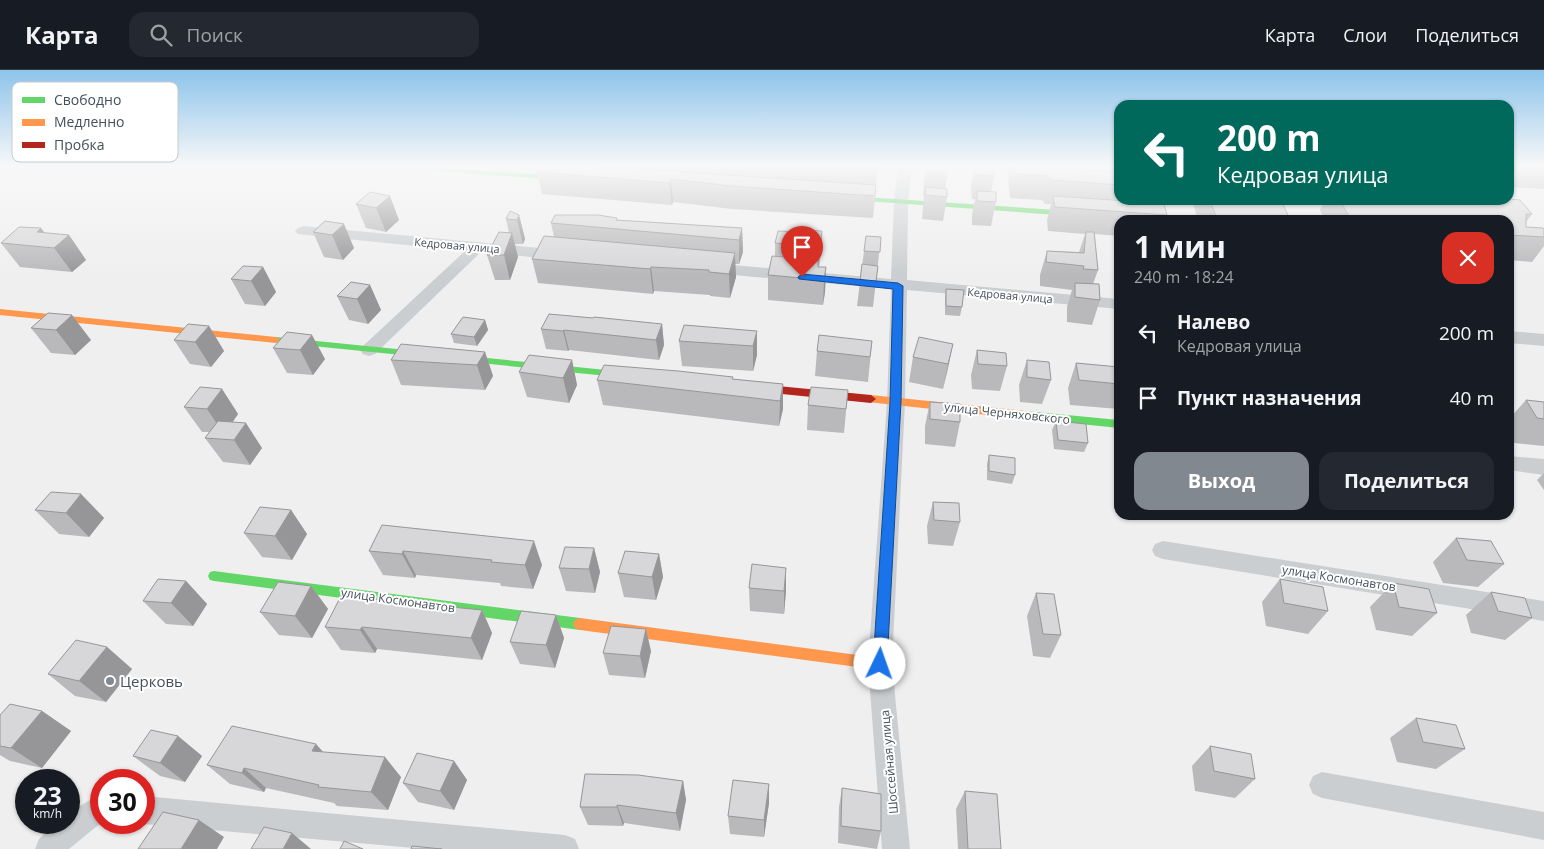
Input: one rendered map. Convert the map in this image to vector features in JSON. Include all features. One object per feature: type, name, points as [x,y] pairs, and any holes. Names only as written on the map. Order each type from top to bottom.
[{"type":"street","name":"Шоссейная улица","points":[[896,849],[880,664],[896,402],[901,202]]},
{"type":"street","points":[[920,202],[1114,216]]},
{"type":"street","name":"Кедровая улица","points":[[303,231],[576,256]]},
{"type":"street","points":[[369,350],[478,247]]},
{"type":"street","name":"Кедровая улица","points":[[693,267],[1114,304]]},
{"type":"street","points":[[0,312],[647,377]]},
{"type":"street","points":[[1514,337],[1544,340]]},
{"type":"street","name":"улица Черняховского","points":[[737,386],[1114,424]]},
{"type":"street","points":[[1514,464],[1544,467]]},
{"type":"street","name":"улица Космонавтов","points":[[1163,550],[1544,611]]},
{"type":"street","name":"улица Космонавтов","points":[[214,576],[880,664]]},
{"type":"street","points":[[1322,786],[1544,826]]},
{"type":"street","points":[[155,811],[565,849]]},
{"type":"street","points":[[49,849],[66,830],[90,814]]},
{"type":"building","points":[[358,202],[383,202],[376,208],[356,204]]},
{"type":"building","points":[[1054,202],[1164,205],[1167,215],[1055,207]]},
{"type":"building","points":[[1514,202],[1522,202],[1532,214],[1526,214],[1526,227],[1543,228],[1544,237],[1514,235],[1514,215],[1348,215],[1343,205],[1514,205]]},
{"type":"building","points":[[1212,205],[1283,205],[1288,215],[1216,215]]},
{"type":"building","points":[[510,211],[519,215],[517,220],[506,219]]},
{"type":"building","points":[[555,215],[598,215],[617,218],[616,220],[742,228],[739,240],[551,223]]},
{"type":"building","points":[[325,221],[344,224],[332,235],[313,232]]},
{"type":"building","points":[[19,227],[41,228],[37,232],[69,235],[54,248],[1,243]]},
{"type":"building","points":[[802,230],[822,231],[820,247],[775,243],[778,231],[802,232]]},
{"type":"building","points":[[499,232],[512,233],[504,255],[487,255]]},
{"type":"building","points":[[1086,232],[1094,232],[1098,270],[1083,269],[1084,266],[1046,262],[1047,251],[1084,253]]},
{"type":"building","points":[[544,236],[735,253],[729,274],[709,272],[709,270],[651,267],[650,269],[532,259]]},
{"type":"building","points":[[866,236],[881,237],[880,252],[864,251]]},
{"type":"building","points":[[772,256],[818,260],[818,267],[826,267],[824,280],[768,275]]},
{"type":"building","points":[[862,264],[878,266],[876,282],[860,281]]},
{"type":"building","points":[[243,266],[263,267],[251,281],[231,279]]},
{"type":"building","points":[[351,282],[370,285],[357,299],[337,296]]},
{"type":"building","points":[[1075,283],[1099,284],[1100,300],[1075,297]]},
{"type":"building","points":[[946,289],[964,290],[962,307],[946,306]]},
{"type":"building","points":[[48,313],[72,315],[56,330],[31,328]]},
{"type":"building","points":[[549,314],[662,324],[656,340],[541,329]]},
{"type":"building","points":[[463,317],[485,320],[474,337],[451,334]]},
{"type":"building","points":[[188,324],[209,326],[195,342],[174,340]]},
{"type":"building","points":[[684,325],[757,331],[753,346],[679,341]]},
{"type":"building","points":[[287,332],[312,335],[300,350],[273,348]]},
{"type":"building","points":[[819,335],[872,341],[870,357],[817,351]]},
{"type":"building","points":[[919,337],[953,344],[948,364],[913,357]]},
{"type":"building","points":[[401,344],[485,352],[477,365],[391,360]]},
{"type":"building","points":[[977,350],[1006,353],[1007,366],[978,364]]},
{"type":"building","points":[[529,355],[572,360],[563,378],[519,372]]},
{"type":"building","points":[[1027,360],[1049,362],[1051,380],[1027,377]]},
{"type":"building","points":[[1076,363],[1114,367],[1114,384],[1079,380]]},
{"type":"building","points":[[604,365],[678,371],[783,384],[780,401],[597,380]]},
{"type":"building","points":[[200,387],[222,389],[207,409],[184,407]]},
{"type":"building","points":[[811,387],[848,390],[846,409],[808,405]]},
{"type":"building","points":[[1526,400],[1544,402],[1544,419],[1537,418]]},
{"type":"building","points":[[930,402],[960,404],[960,422],[930,419]]},
{"type":"building","points":[[218,421],[246,423],[234,440],[205,438]]},
{"type":"building","points":[[1056,421],[1086,424],[1088,443],[1058,440]]},
{"type":"building","points":[[989,455],[1015,458],[1015,475],[989,471]]},
{"type":"building","points":[[51,492],[81,494],[66,513],[35,510]]},
{"type":"building","points":[[933,502],[959,503],[960,522],[934,520]]},
{"type":"building","points":[[260,507],[291,510],[275,536],[244,533]]},
{"type":"building","points":[[382,525],[534,541],[525,565],[403,551],[402,554],[369,551]]},
{"type":"building","points":[[1456,538],[1491,541],[1504,564],[1467,560]]},
{"type":"building","points":[[565,547],[594,548],[589,569],[559,568]]},
{"type":"building","points":[[625,551],[659,554],[652,577],[618,573]]},
{"type":"building","points":[[752,564],[786,568],[784,591],[749,588]]},
{"type":"building","points":[[158,579],[186,581],[171,603],[143,601]]},
{"type":"building","points":[[1280,579],[1323,587],[1328,611],[1284,603]]},
{"type":"building","points":[[278,582],[311,586],[295,616],[260,612]]},
{"type":"building","points":[[1393,583],[1429,589],[1437,613],[1399,607]]},
{"type":"building","points":[[1491,592],[1525,598],[1532,618],[1498,611]]},
{"type":"building","points":[[1036,593],[1054,594],[1061,635],[1043,634]]},
{"type":"building","points":[[341,596],[482,610],[471,638],[362,627],[360,630],[325,627]]},
{"type":"building","points":[[521,611],[556,615],[546,645],[510,642]]},
{"type":"building","points":[[611,626],[646,629],[640,656],[603,653]]},
{"type":"building","points":[[76,640],[107,647],[79,681],[48,674]]},
{"type":"building","points":[[10,704],[42,711],[11,748],[0,746],[0,715]]},
{"type":"building","points":[[1416,718],[1456,725],[1465,749],[1423,742]]},
{"type":"building","points":[[232,726],[316,744],[312,751],[385,757],[371,792],[318,787],[319,785],[244,768],[242,773],[207,765]]},
{"type":"building","points":[[151,730],[178,736],[160,763],[133,756]]},
{"type":"building","points":[[1210,746],[1251,754],[1255,779],[1214,771]]},
{"type":"building","points":[[417,753],[454,761],[440,791],[403,783]]},
{"type":"building","points":[[585,774],[638,775],[683,781],[676,813],[617,805],[617,807],[580,807]]},
{"type":"building","points":[[733,780],[769,784],[764,820],[728,816]]},
{"type":"building","points":[[842,788],[881,794],[881,831],[841,826]]},
{"type":"building","points":[[965,791],[997,794],[1001,849],[968,849]]},
{"type":"building","points":[[163,812],[199,820],[181,849],[138,849],[148,834],[155,834],[155,824]]},
{"type":"building","points":[[264,827],[292,833],[283,849],[251,849]]},
{"type":"building","points":[[344,841],[363,849],[340,849]]},
{"type":"building","points":[[412,846],[442,849],[411,849]]},
{"type":"traffic: fast","points":[[914,202],[1114,217]]},
{"type":"traffic: fast","points":[[276,340],[637,376]]},
{"type":"traffic: fast","points":[[1025,415],[1114,424]]},
{"type":"traffic: fast","points":[[214,576],[580,624]]},
{"type":"traffic: slow","points":[[0,312],[276,340]]},
{"type":"traffic: slow","points":[[871,399],[1025,415]]},
{"type":"traffic: slow","points":[[580,624],[880,664]]},
{"type":"traffic: jam","points":[[747,387],[871,399]]},
{"type":"place","name":"Церковь","points":[[110,681]]},
{"type":"route","points":[[802,277],[898,286],[896,402],[880,664]]}]
